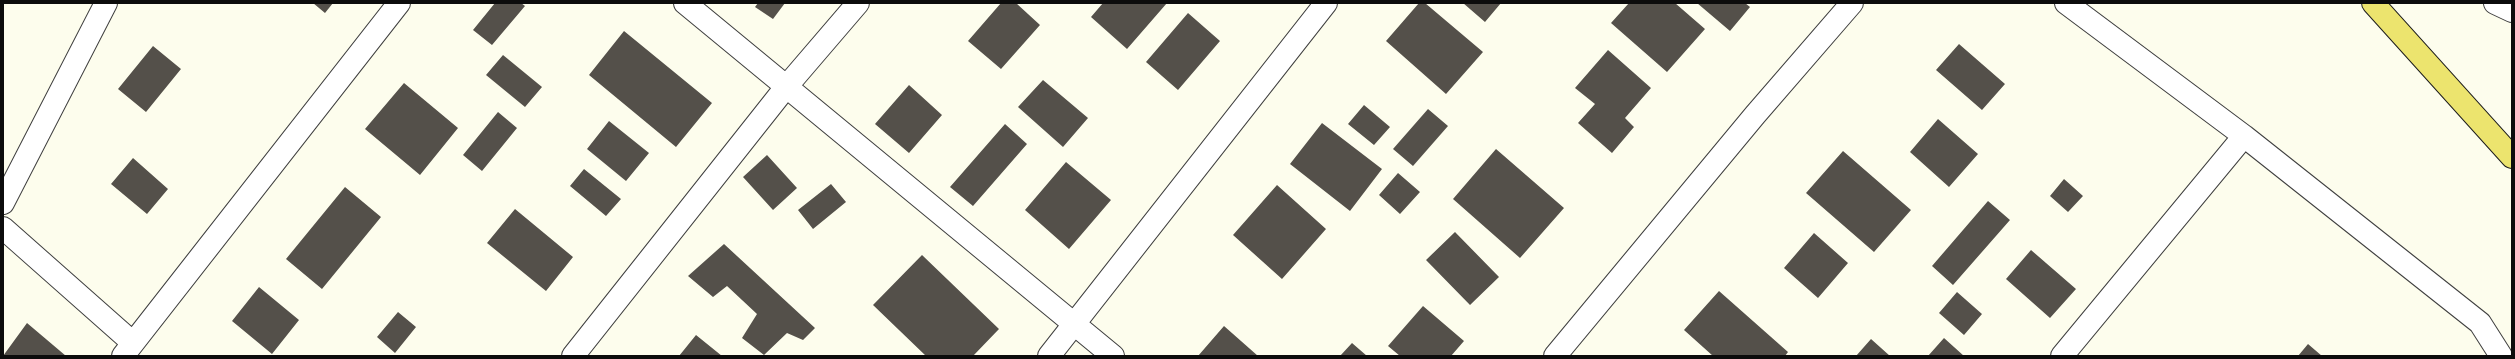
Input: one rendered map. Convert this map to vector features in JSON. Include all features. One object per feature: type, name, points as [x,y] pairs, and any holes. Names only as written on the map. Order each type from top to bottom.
[{"type":"main road","points":[[2373,3],[2512,157]]},
{"type":"street","points":[[3,203],[106,3]]},
{"type":"street","points":[[3,228],[128,350],[399,3]]},
{"type":"street","points":[[685,3],[1113,356]]},
{"type":"street","points":[[573,356],[786,87],[858,3]]},
{"type":"street","points":[[1049,356],[1075,325],[1326,3]]},
{"type":"street","points":[[1555,356],[1754,115],[1852,3]]},
{"type":"street","points":[[2066,3],[2244,136],[2480,322],[2501,356]]},
{"type":"street","points":[[2495,3],[2512,11]]},
{"type":"street","points":[[2062,356],[2244,136]]},
{"type":"building","points":[[313,3],[333,3],[325,13]]},
{"type":"building","points":[[495,3],[521,3],[525,6],[492,45],[473,30]]},
{"type":"building","points":[[758,3],[785,3],[773,19],[755,7]]},
{"type":"building","points":[[1001,3],[1016,3],[1040,25],[1001,69],[968,41]]},
{"type":"building","points":[[1103,3],[1167,3],[1127,49],[1091,17]]},
{"type":"building","points":[[1419,3],[1425,3],[1483,52],[1446,94],[1386,41]]},
{"type":"building","points":[[1463,3],[1501,3],[1485,22]]},
{"type":"building","points":[[1629,3],[1675,3],[1705,29],[1667,72],[1611,23]]},
{"type":"building","points":[[1697,3],[1745,3],[1750,7],[1730,31]]},
{"type":"building","points":[[1188,13],[1220,41],[1178,90],[1146,62]]},
{"type":"building","points":[[624,31],[712,103],[676,147],[589,75]]},
{"type":"building","points":[[1959,44],[2005,84],[1982,110],[1936,70]]},
{"type":"building","points":[[153,46],[181,69],[146,112],[118,89]]},
{"type":"building","points":[[1608,50],[1651,88],[1625,118],[1634,127],[1612,153],[1578,123],[1595,104],[1575,88]]},
{"type":"building","points":[[503,55],[542,87],[525,107],[486,75]]},
{"type":"building","points":[[1043,80],[1088,118],[1063,147],[1018,107]]},
{"type":"building","points":[[404,83],[458,128],[420,175],[365,129]]},
{"type":"building","points":[[909,85],[942,115],[909,153],[875,124]]},
{"type":"building","points":[[1364,105],[1390,127],[1374,145],[1348,124]]},
{"type":"building","points":[[1428,109],[1448,126],[1413,166],[1393,149]]},
{"type":"building","points":[[498,112],[517,128],[482,171],[463,155]]},
{"type":"building","points":[[1938,119],[1978,154],[1949,187],[1910,152]]},
{"type":"building","points":[[609,121],[649,153],[626,181],[587,149]]},
{"type":"building","points":[[1322,123],[1382,169],[1350,211],[1290,164]]},
{"type":"building","points":[[1005,124],[1027,144],[973,206],[950,187]]},
{"type":"building","points":[[1496,149],[1564,208],[1520,258],[1453,199]]},
{"type":"building","points":[[1843,151],[1911,210],[1874,252],[1806,193]]},
{"type":"building","points":[[767,155],[797,188],[773,210],[743,177]]},
{"type":"building","points":[[133,158],[168,189],[147,214],[111,184]]},
{"type":"building","points":[[1066,162],[1111,200],[1069,249],[1025,210]]},
{"type":"building","points":[[584,169],[621,199],[606,216],[570,186]]},
{"type":"building","points":[[1398,173],[1420,192],[1400,214],[1379,195]]},
{"type":"building","points":[[2064,179],[2083,196],[2068,212],[2050,196]]},
{"type":"building","points":[[831,184],[846,202],[813,229],[798,210]]},
{"type":"building","points":[[1277,185],[1326,229],[1282,279],[1233,235]]},
{"type":"building","points":[[345,187],[381,217],[322,289],[286,259]]},
{"type":"building","points":[[1988,201],[2010,220],[1953,285],[1932,266]]},
{"type":"building","points":[[515,209],[573,257],[546,291],[487,243]]},
{"type":"building","points":[[1455,232],[1499,277],[1470,305],[1426,260]]},
{"type":"building","points":[[1814,233],[1848,263],[1818,298],[1784,268]]},
{"type":"building","points":[[724,244],[815,328],[803,340],[787,333],[764,355],[742,338],[757,314],[727,286],[713,297],[688,276]]},
{"type":"building","points":[[2031,250],[2076,289],[2050,318],[2006,279]]},
{"type":"building","points":[[922,255],[999,329],[973,356],[926,356],[873,305]]},
{"type":"building","points":[[259,287],[299,320],[272,354],[232,321]]},
{"type":"building","points":[[1719,291],[1788,352],[1785,356],[1713,356],[1684,330]]},
{"type":"building","points":[[1957,292],[1982,314],[1964,335],[1939,313]]},
{"type":"building","points":[[1423,306],[1464,341],[1451,356],[1400,356],[1388,346]]},
{"type":"building","points":[[398,312],[416,327],[395,353],[377,337]]},
{"type":"building","points":[[27,323],[66,356],[3,356]]},
{"type":"building","points":[[1224,326],[1258,356],[1198,356]]},
{"type":"building","points":[[696,335],[722,356],[679,356]]},
{"type":"building","points":[[1944,338],[1964,356],[1928,356]]},
{"type":"building","points":[[1871,339],[1890,356],[1856,356]]},
{"type":"building","points":[[1352,343],[1367,356],[1340,356]]},
{"type":"building","points":[[2308,344],[2322,356],[2298,356]]}]
